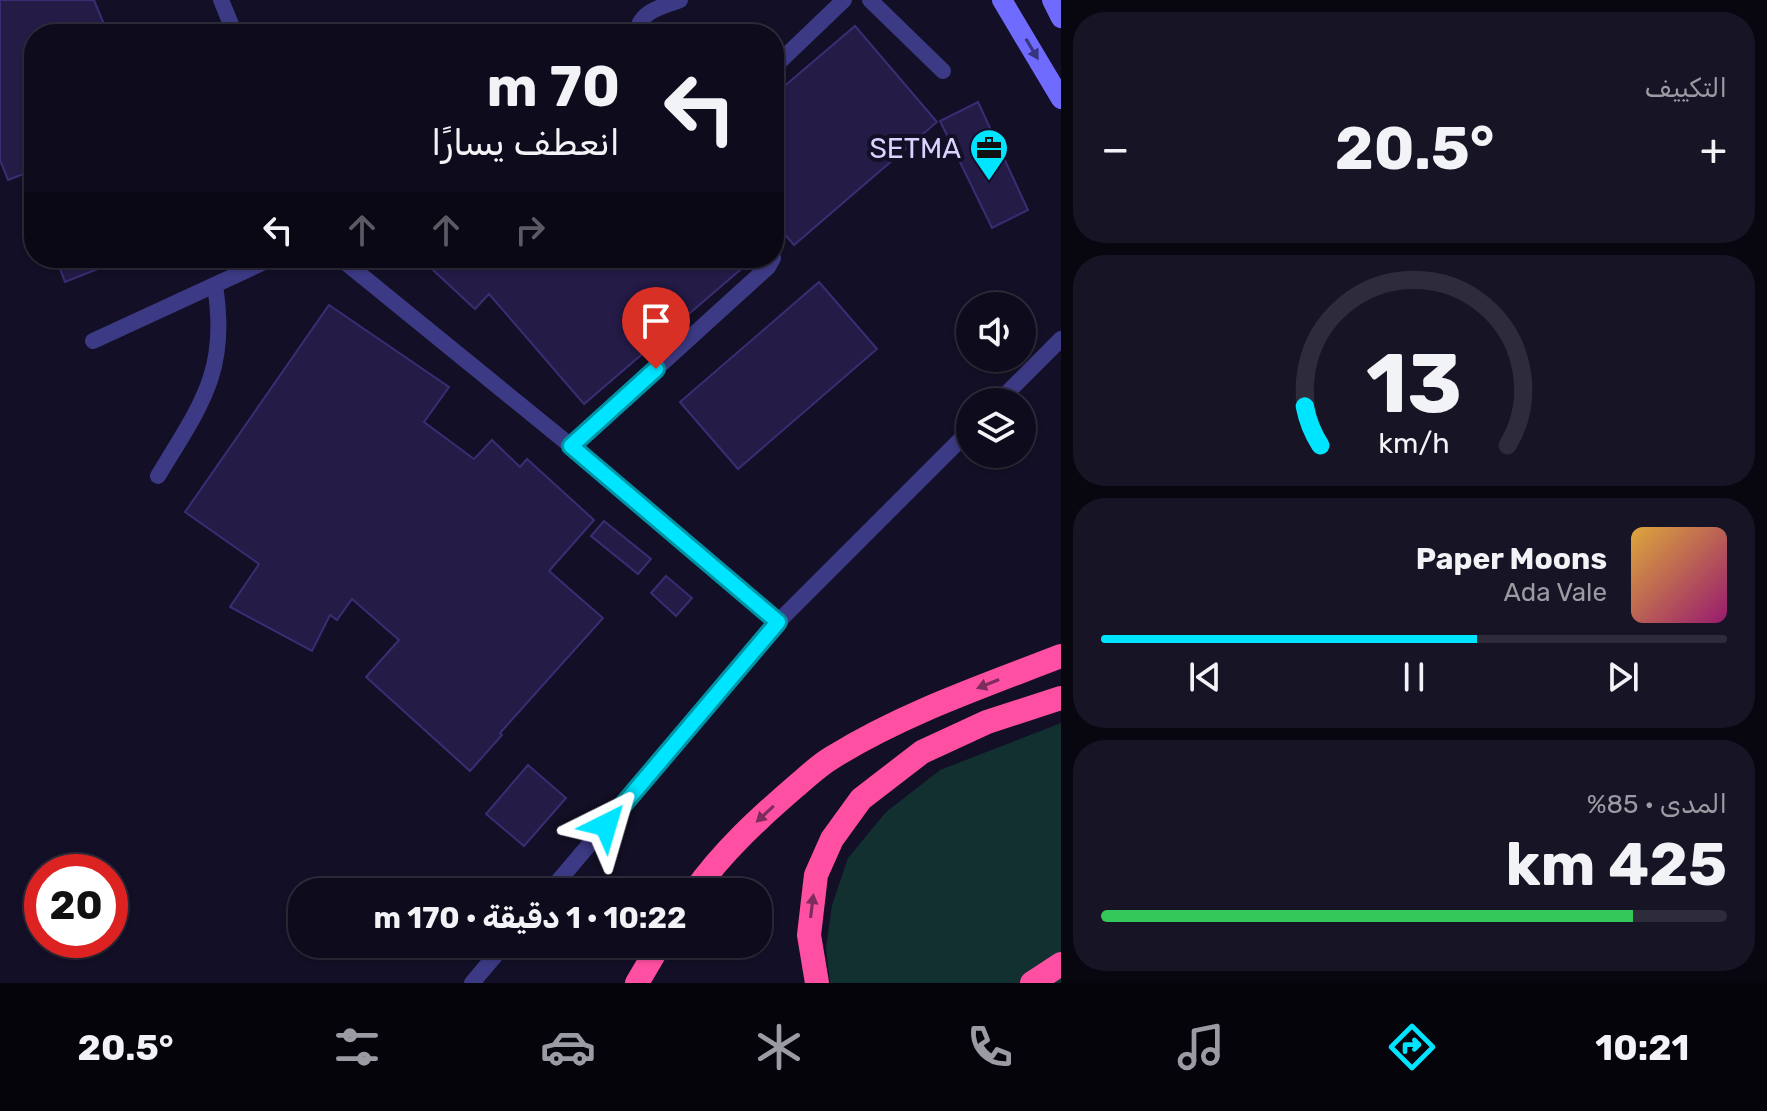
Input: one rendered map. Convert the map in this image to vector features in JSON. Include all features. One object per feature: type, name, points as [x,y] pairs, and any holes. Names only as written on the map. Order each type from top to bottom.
[{"type":"highway","points":[[704,878],[764,814],[830,758],[876,732],[1061,656]]},
{"type":"highway","points":[[817,983],[809,935],[816,875],[832,839],[861,799],[922,752],[987,722],[1061,698]]},
{"type":"highway","points":[[637,983],[652,958]]},
{"type":"highway","points":[[1032,983],[1061,964]]},
{"type":"main road","points":[[1002,0],[1061,99]]},
{"type":"main road","points":[[1052,0],[1061,18]]},
{"type":"lane","points":[[221,0],[231,24]]},
{"type":"lane","points":[[638,24],[645,15],[680,0]]},
{"type":"lane","points":[[784,57],[844,0]]},
{"type":"lane","points":[[870,0],[943,71]]},
{"type":"lane","points":[[93,341],[252,268]]},
{"type":"lane","points":[[352,268],[571,446],[778,622]]},
{"type":"lane","points":[[571,446],[765,268]]},
{"type":"lane","points":[[158,476],[198,408],[214,370],[220,325],[215,286]]},
{"type":"lane","points":[[1012,388],[1061,339]]},
{"type":"lane","points":[[561,878],[778,622],[956,444]]},
{"type":"lane","points":[[472,983],[493,958]]},
{"type":"green space","points":[[1061,723],[1061,983],[830,983],[826,948],[832,905],[848,858],[886,812],[940,770]]},
{"type":"building","points":[[0,0],[94,0],[104,24],[24,24],[24,174],[8,180],[0,160]]},
{"type":"building","points":[[855,26],[937,122],[794,245],[784,234],[784,86]]},
{"type":"building","points":[[978,102],[1028,210],[992,228],[940,121]]},
{"type":"building","points":[[60,268],[100,268],[65,282]]},
{"type":"building","points":[[431,268],[742,268],[584,404],[489,294],[475,309]]},
{"type":"building","points":[[819,282],[877,349],[738,469],[680,402]]},
{"type":"building","points":[[329,305],[449,387],[424,422],[474,459],[492,440],[520,467],[527,459],[594,520],[549,571],[603,618],[470,771],[366,677],[399,640],[352,599],[337,620],[330,615],[312,651],[230,607],[259,564],[185,512]]},
{"type":"building","points":[[604,521],[651,559],[638,574],[591,536]]},
{"type":"building","points":[[666,576],[692,598],[676,616],[651,593]]},
{"type":"building","points":[[528,765],[566,798],[524,846],[486,814]]},
{"type":"place","name":"SETMA","points":[[989,182]]},
{"type":"route","points":[[606,825],[778,622],[571,446],[656,369]]}]
